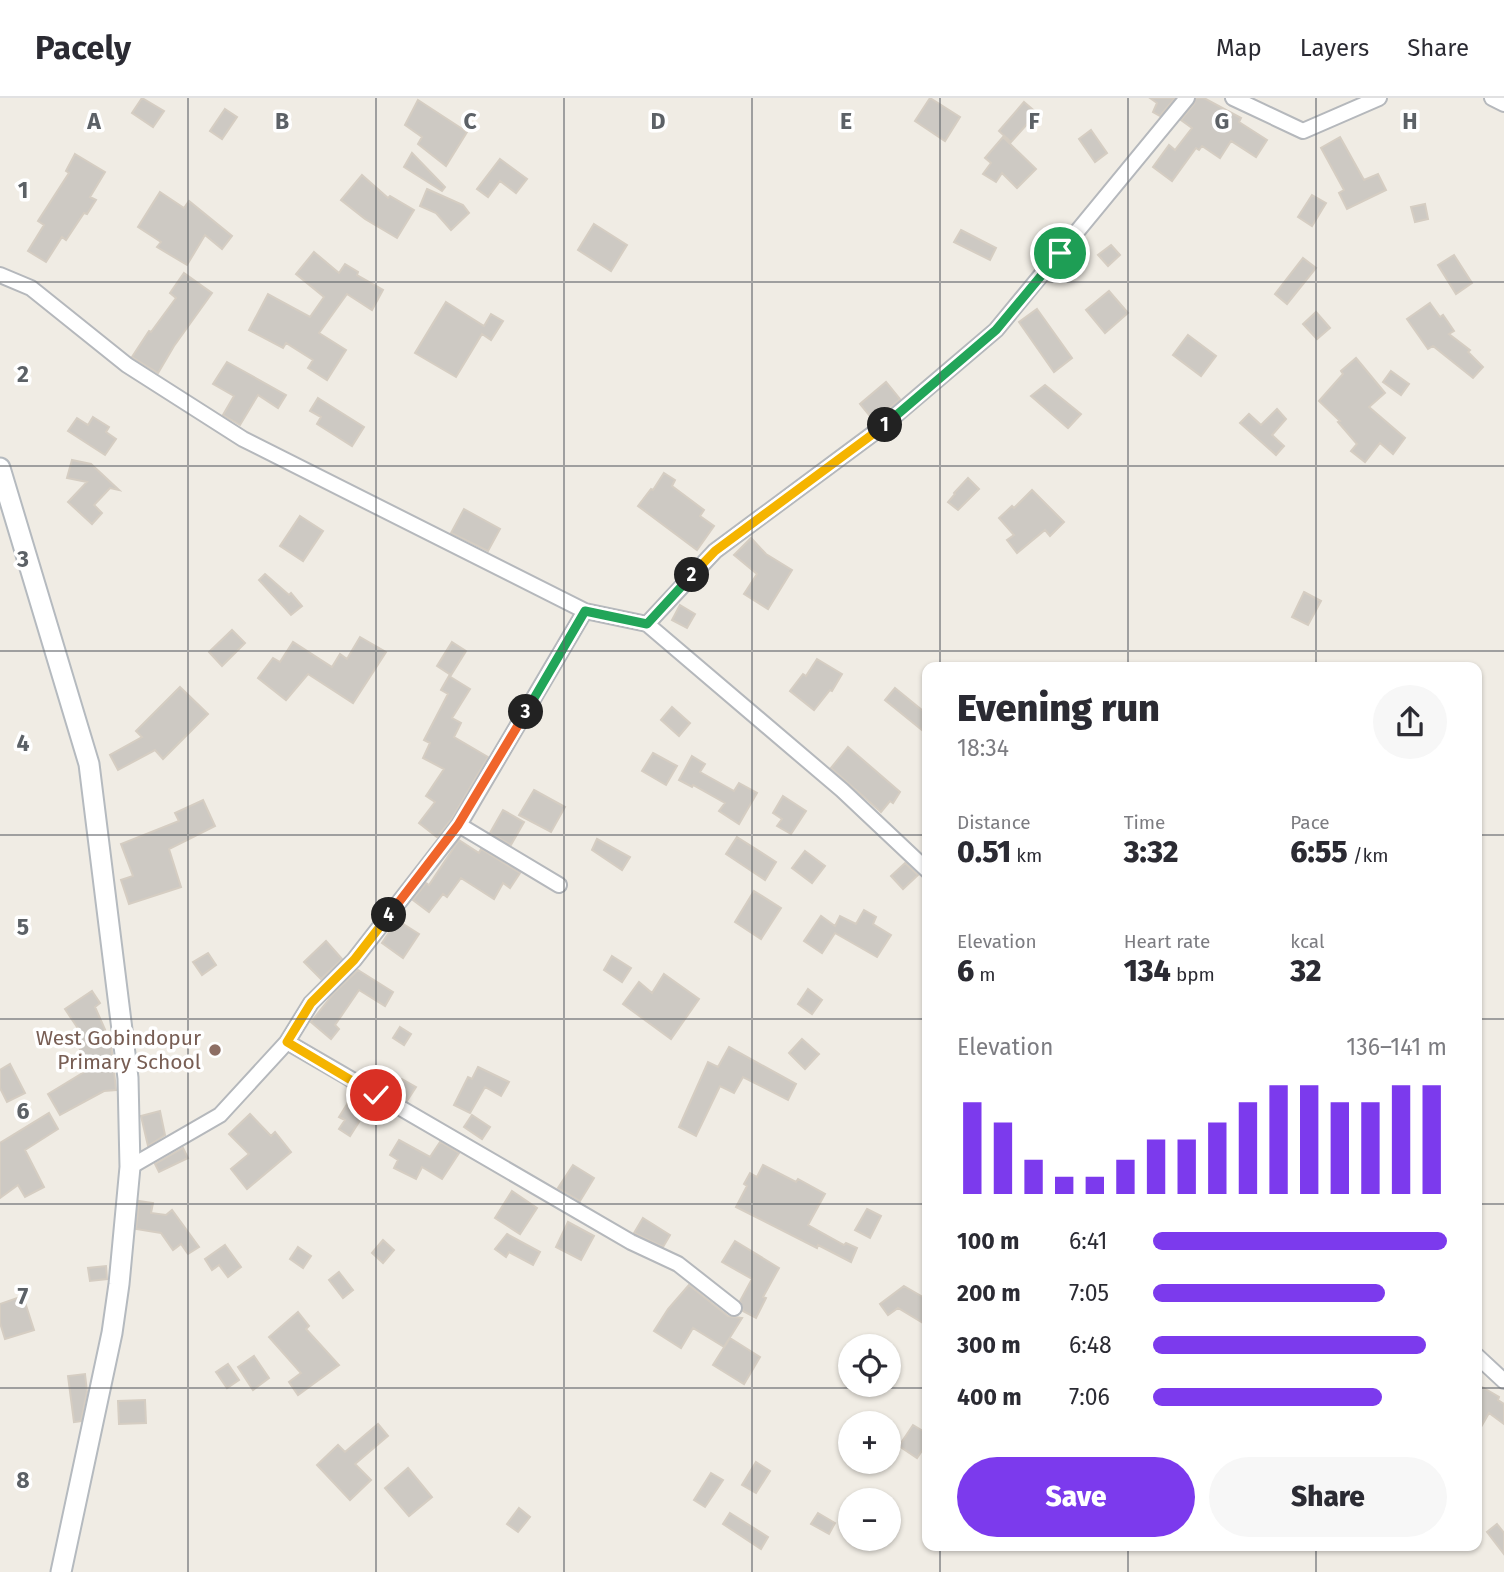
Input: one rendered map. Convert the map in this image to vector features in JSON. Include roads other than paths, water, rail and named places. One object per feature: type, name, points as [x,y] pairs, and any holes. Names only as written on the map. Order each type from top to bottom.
[{"type":"main road","points":[[0,468],[89,764],[128,1078],[130,1167],[119,1284],[61,1572]]},
{"type":"street","points":[[647,624],[715,551],[882,427],[996,330],[1187,98]]},
{"type":"street","points":[[1233,98],[1303,131],[1380,98]]},
{"type":"street","points":[[1492,98],[1504,104]]},
{"type":"street","points":[[0,275],[31,288],[127,365],[243,439],[585,611],[647,624],[842,790],[922,865]]},
{"type":"street","points":[[130,1167],[220,1115],[287,1042],[311,1003],[354,960],[458,825],[585,611]]},
{"type":"street","points":[[458,825],[559,885]]},
{"type":"street","points":[[287,1042],[631,1242],[678,1264],[734,1308]]},
{"type":"street","points":[[1482,1361],[1504,1381]]},
{"type":"place","name":"West Gobindopur Primary School","points":[[215,1050]]}]
